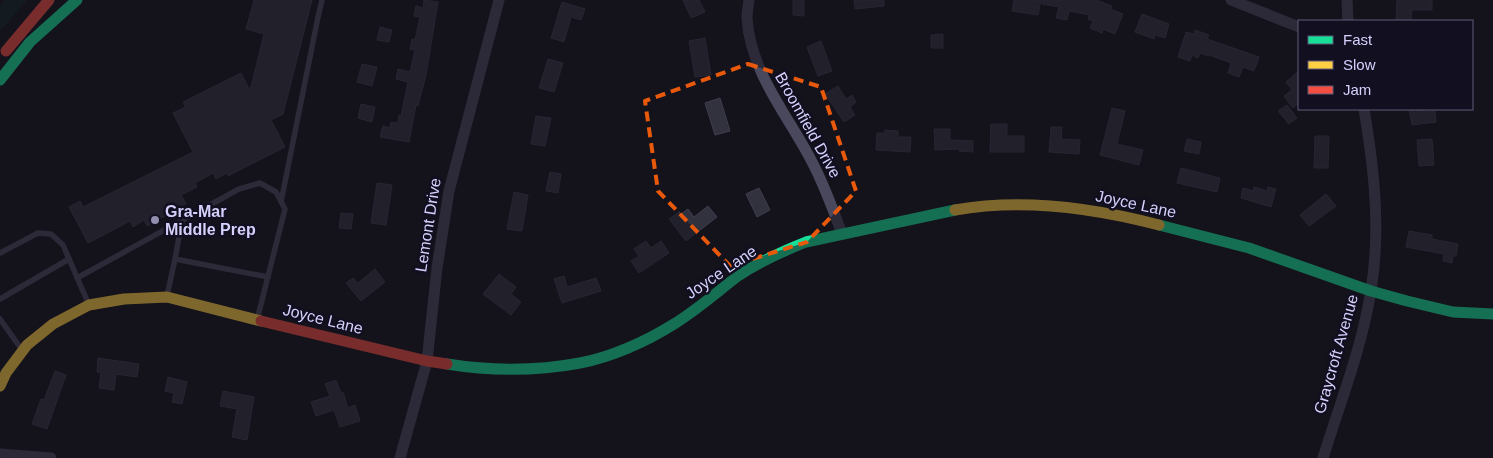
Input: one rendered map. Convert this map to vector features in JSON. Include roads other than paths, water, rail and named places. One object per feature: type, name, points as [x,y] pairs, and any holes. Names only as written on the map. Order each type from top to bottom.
[{"type":"main road","points":[[0,58],[49,0]]},
{"type":"main road","points":[[0,80],[30,42],[76,0]]},
{"type":"main road","name":"Joyce Lane","points":[[0,386],[6,373],[27,345],[53,324],[89,305],[124,299],[167,296],[427,361],[460,366],[502,368],[541,368],[581,363],[630,348],[675,324],[740,275],[785,250],[806,242],[976,206],[1036,205],[1090,210],[1148,222],[1249,248],[1371,291],[1407,301],[1453,312],[1493,314]]},
{"type":"street","name":"Lemont Drive","points":[[400,458],[427,361],[448,191],[498,0]]},
{"type":"street","name":"Broomfield Drive","points":[[749,0],[747,18],[754,52],[767,87],[820,176],[842,234]]},
{"type":"street","points":[[1231,0],[1298,27]]},
{"type":"street","points":[[1347,0],[1348,20]]},
{"type":"street","name":"Graycroft Avenue","points":[[1323,458],[1359,346],[1371,291],[1375,256],[1374,175],[1364,110]]},
{"type":"street","points":[[0,454],[51,458]]},
{"type":"lane","points":[[281,202],[322,0]]},
{"type":"lane","points":[[77,278],[239,189],[260,183],[276,192],[285,209],[257,320]]},
{"type":"lane","points":[[167,296],[182,220]]},
{"type":"lane","points":[[0,253],[38,233],[51,234],[63,245],[89,305]]},
{"type":"lane","points":[[0,300],[69,259]]},
{"type":"lane","points":[[175,259],[268,277]]},
{"type":"lane","points":[[0,319],[22,351]]},
{"type":"place","name":"Gra-Mar Middle Prep","points":[[155,220]]}]
